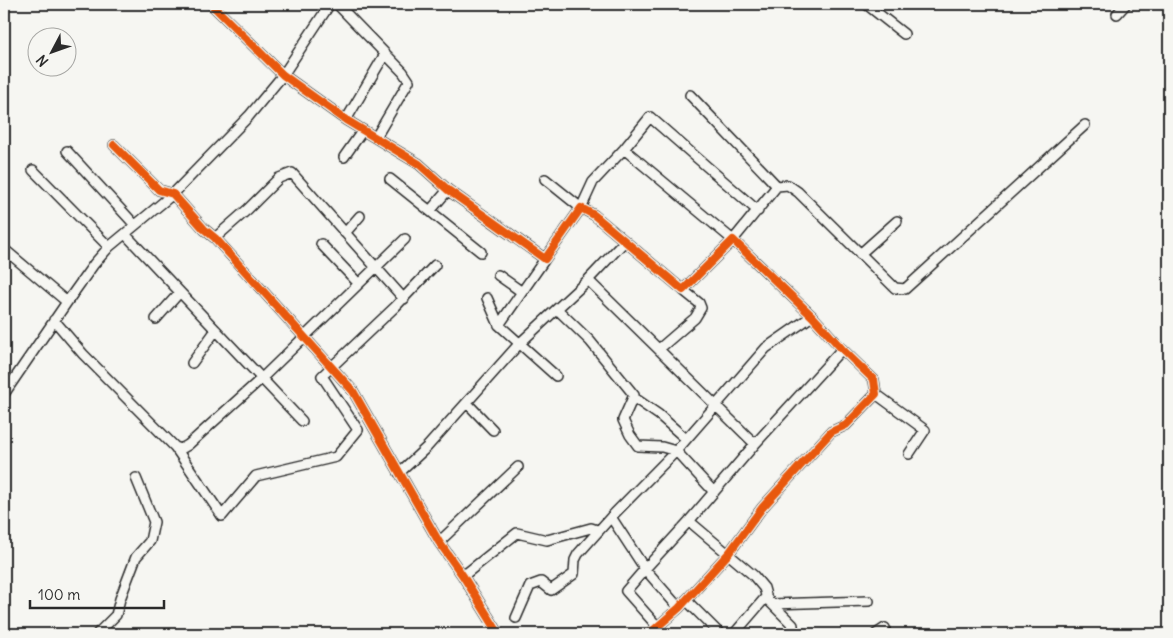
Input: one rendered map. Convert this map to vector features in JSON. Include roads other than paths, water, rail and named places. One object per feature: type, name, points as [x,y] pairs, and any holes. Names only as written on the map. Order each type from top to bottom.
[{"type":"street","points":[[211,4],[284,75],[346,120],[419,164],[448,190],[545,259]]},
{"type":"street","points":[[4,394],[94,264],[109,247],[173,194],[249,116],[284,75],[330,4]]},
{"type":"street","points":[[337,4],[384,54],[404,72],[410,81],[376,137]]},
{"type":"street","points":[[866,4],[904,34]]},
{"type":"street","points":[[1118,14],[1126,4]]},
{"type":"street","points":[[346,120],[384,54]]},
{"type":"street","points":[[690,95],[777,186]]},
{"type":"street","points":[[499,325],[581,208],[593,182],[624,150],[650,117],[758,211]]},
{"type":"street","points":[[684,290],[733,240],[777,186],[788,185],[798,192],[895,288],[905,289],[1085,125]]},
{"type":"street","points":[[344,157],[363,130]]},
{"type":"street","points":[[114,145],[159,190],[173,194],[353,391],[439,542],[500,634]]},
{"type":"street","points":[[624,150],[733,240],[812,316],[874,380],[876,394],[925,430],[909,454]]},
{"type":"street","points":[[67,151],[136,224]]},
{"type":"street","points":[[33,170],[109,247]]},
{"type":"street","points":[[215,238],[279,178],[292,173],[404,299]]},
{"type":"street","points":[[390,178],[482,252]]},
{"type":"street","points":[[545,179],[581,208],[594,215],[699,303],[701,308],[695,318],[659,349]]},
{"type":"street","points":[[430,211],[448,190]]},
{"type":"street","points":[[345,233],[360,216]]},
{"type":"street","points":[[860,254],[897,221]]},
{"type":"street","points":[[125,234],[302,421]]},
{"type":"street","points":[[175,446],[181,449],[188,445],[262,378],[405,239]]},
{"type":"street","points":[[399,473],[467,403],[519,344],[588,280],[625,241]]},
{"type":"street","points":[[321,244],[359,284]]},
{"type":"street","points":[[4,249],[66,302]]},
{"type":"street","points":[[54,320],[83,354],[175,446],[222,516],[256,476],[336,457],[358,430],[322,376],[404,299],[435,264]]},
{"type":"street","points":[[498,275],[522,292]]},
{"type":"street","points":[[588,280],[755,444]]},
{"type":"street","points":[[156,319],[180,292]]},
{"type":"street","points":[[487,298],[499,325],[556,376]]},
{"type":"street","points":[[557,309],[590,341],[634,395],[633,397],[659,415],[686,439]]},
{"type":"street","points":[[516,618],[530,586],[541,582],[551,590],[574,574],[575,560],[578,554],[597,530],[676,451],[766,348],[812,316]]},
{"type":"street","points":[[192,363],[216,330]]},
{"type":"street","points":[[657,626],[626,592],[755,444],[842,349]]},
{"type":"street","points":[[649,634],[679,608],[729,553],[762,508],[832,432],[846,425],[876,394]]},
{"type":"street","points":[[633,397],[622,420],[638,446],[662,447],[676,451],[714,492]]},
{"type":"street","points":[[467,403],[493,430]]},
{"type":"street","points":[[439,542],[518,467]]},
{"type":"street","points":[[98,634],[116,615],[136,557],[150,541],[154,522],[136,478]]},
{"type":"street","points":[[611,516],[645,569],[679,608]]},
{"type":"street","points":[[689,521],[753,575],[764,588],[769,601],[793,625],[793,634]]},
{"type":"street","points":[[463,576],[517,533],[546,540],[591,528],[597,530]]},
{"type":"street","points":[[686,600],[720,634]]},
{"type":"street","points":[[734,634],[769,601],[869,601]]},
{"type":"street","points":[[876,634],[884,628]]}]
